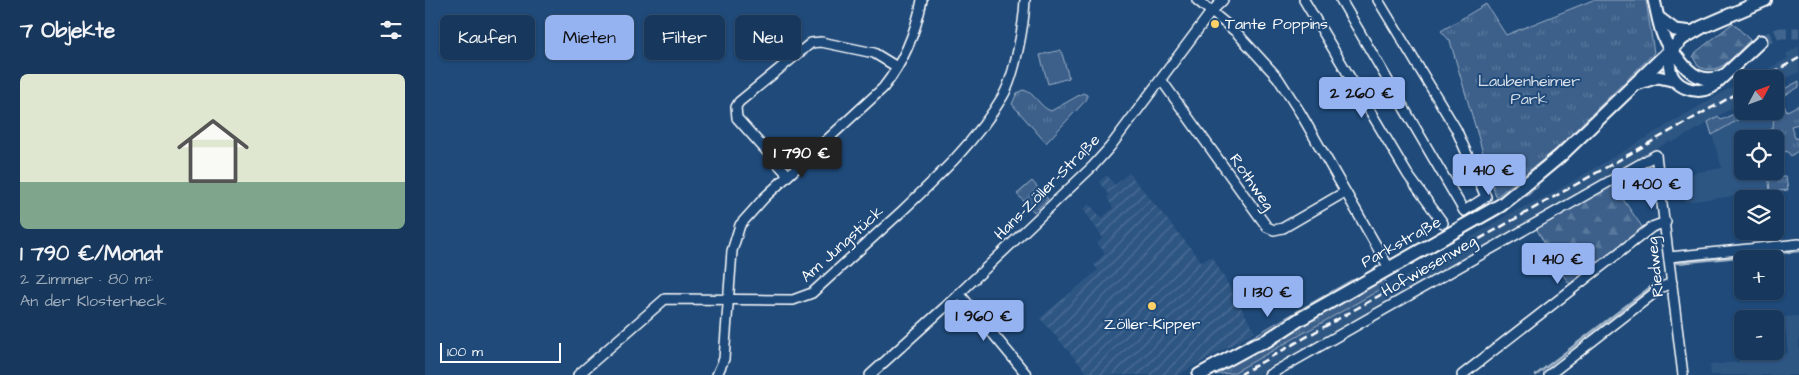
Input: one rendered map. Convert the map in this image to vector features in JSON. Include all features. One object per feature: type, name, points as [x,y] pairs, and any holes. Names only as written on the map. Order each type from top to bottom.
[{"type":"main road","name":"Parkstraße","points":[[1199,375],[1254,345],[1266,341],[1300,319],[1512,197],[1560,156],[1671,49],[1693,32],[1765,0]]},
{"type":"street","points":[[717,375],[724,359],[730,300],[731,251],[740,225],[757,204],[867,106],[887,83],[897,67],[919,18],[922,0]]},
{"type":"street","name":"Am Jungstück","points":[[578,375],[665,299],[793,300],[802,298],[849,260],[947,169],[1004,95],[1020,39],[1025,0]]},
{"type":"street","points":[[1197,0],[1236,32],[1278,78],[1389,268]]},
{"type":"street","name":"Hans-Zöller-Straße","points":[[870,375],[1093,166],[1161,81],[1211,12],[1223,0]]},
{"type":"street","points":[[1304,0],[1408,175],[1443,223]]},
{"type":"street","points":[[1341,0],[1465,212],[1486,197],[1455,129],[1378,0]]},
{"type":"street","points":[[1655,0],[1663,36],[1686,68],[1699,78],[1712,80],[1725,74]]},
{"type":"street","points":[[1659,18],[1675,30],[1693,32]]},
{"type":"street","points":[[1628,90],[1648,79],[1663,77],[1691,90],[1703,91],[1712,87],[1761,41]]},
{"type":"street","points":[[789,175],[737,118],[735,107],[739,102],[811,43],[821,42],[874,53],[897,67]]},
{"type":"street","points":[[1671,49],[1670,71],[1675,81]]},
{"type":"street","name":"Rothweg","points":[[1161,81],[1262,223],[1267,227],[1274,230],[1283,228],[1345,192]]},
{"type":"street","name":"Riedweg","points":[[1657,155],[1683,375]]},
{"type":"street","name":"Hofwiesenweg","points":[[1269,375],[1657,155]]},
{"type":"street","points":[[1462,375],[1652,227],[1666,222]]},
{"type":"street","points":[[1669,257],[1799,244]]},
{"type":"street","points":[[1549,375],[1662,286],[1672,283]]},
{"type":"street","points":[[959,293],[1027,375]]},
{"type":"shaded area","points":[[1799,46],[1799,72],[1784,80],[1784,70],[1766,70],[1788,58],[1786,54]]},
{"type":"shaded area","points":[[1734,86],[1734,107],[1694,131],[1671,143],[1670,141],[1258,375],[1228,375],[1451,250],[1509,214],[1551,194]]},
{"type":"shaded area","points":[[1738,120],[1772,120],[1773,129],[1771,130],[1734,130],[1734,180],[1769,180],[1770,190],[1734,190],[1734,196],[1684,202],[1681,175],[1722,168],[1712,135]]},
{"type":"shaded area","name":"Zöller-Kipper","points":[[1129,173],[1202,262],[1212,256],[1255,332],[1178,375],[1089,375],[1040,318],[1098,270],[1094,265],[1105,253],[1097,243],[1103,238],[1083,209],[1089,204],[1102,218],[1113,208],[1107,197],[1109,195],[1099,182],[1107,175],[1115,185]]},
{"type":"shaded area","points":[[1799,316],[1799,375],[1711,375],[1710,365],[1739,362],[1739,360],[1784,360],[1784,353],[1788,353],[1784,317]]},
{"type":"green space","name":"Laubenheimer Park","points":[[1593,0],[1646,0],[1654,53],[1554,151],[1496,197],[1450,41],[1441,31],[1486,4],[1506,35]]},
{"type":"green space","points":[[1733,23],[1750,40],[1727,63],[1720,67],[1706,69],[1698,66],[1693,57],[1696,52]]},
{"type":"green space","points":[[1061,50],[1069,78],[1048,84],[1040,55]]},
{"type":"green space","points":[[1799,81],[1799,87],[1784,96],[1784,89]]},
{"type":"green space","points":[[1023,90],[1031,94],[1051,111],[1083,93],[1087,95],[1087,99],[1046,143],[1012,104],[1017,93]]},
{"type":"green space","points":[[1784,105],[1787,111],[1799,105],[1799,124],[1791,126],[1795,138],[1798,139],[1799,150],[1791,156],[1787,151],[1784,152],[1784,130],[1770,130],[1773,128],[1773,120],[1784,120]]},
{"type":"green space","points":[[1734,114],[1734,120],[1738,120],[1712,135],[1708,122],[1718,116],[1721,120]]},
{"type":"green space","points":[[1784,177],[1786,177],[1788,190],[1770,190],[1769,180],[1784,180]]},
{"type":"green space","points":[[1032,181],[1048,199],[1034,212],[1017,194]]},
{"type":"green space","points":[[1611,182],[1643,228],[1570,284],[1559,270],[1535,226]]},
{"type":"green space","points":[[1538,183],[1538,187],[1501,214],[1403,269],[1402,266],[1516,200]]},
{"type":"green space","points":[[1383,276],[1387,284],[1376,292],[1233,373],[1210,375]]},
{"type":"green space","points":[[1354,280],[1351,285],[1205,367],[1200,367]]},
{"type":"waterway","points":[[1677,263],[1799,251]]},
{"type":"waterway","points":[[1536,375],[1661,279]]},
{"type":"tunnel","points":[[1761,41],[1780,33],[1799,33]]},
{"type":"railway","points":[[1777,70],[1799,58]]},
{"type":"railway","points":[[1239,375],[1734,95]]},
{"type":"place","name":"Tante Poppins","points":[[1215,24]]},
{"type":"place","name":"Zöller-Kipper","points":[[1152,306]]}]
